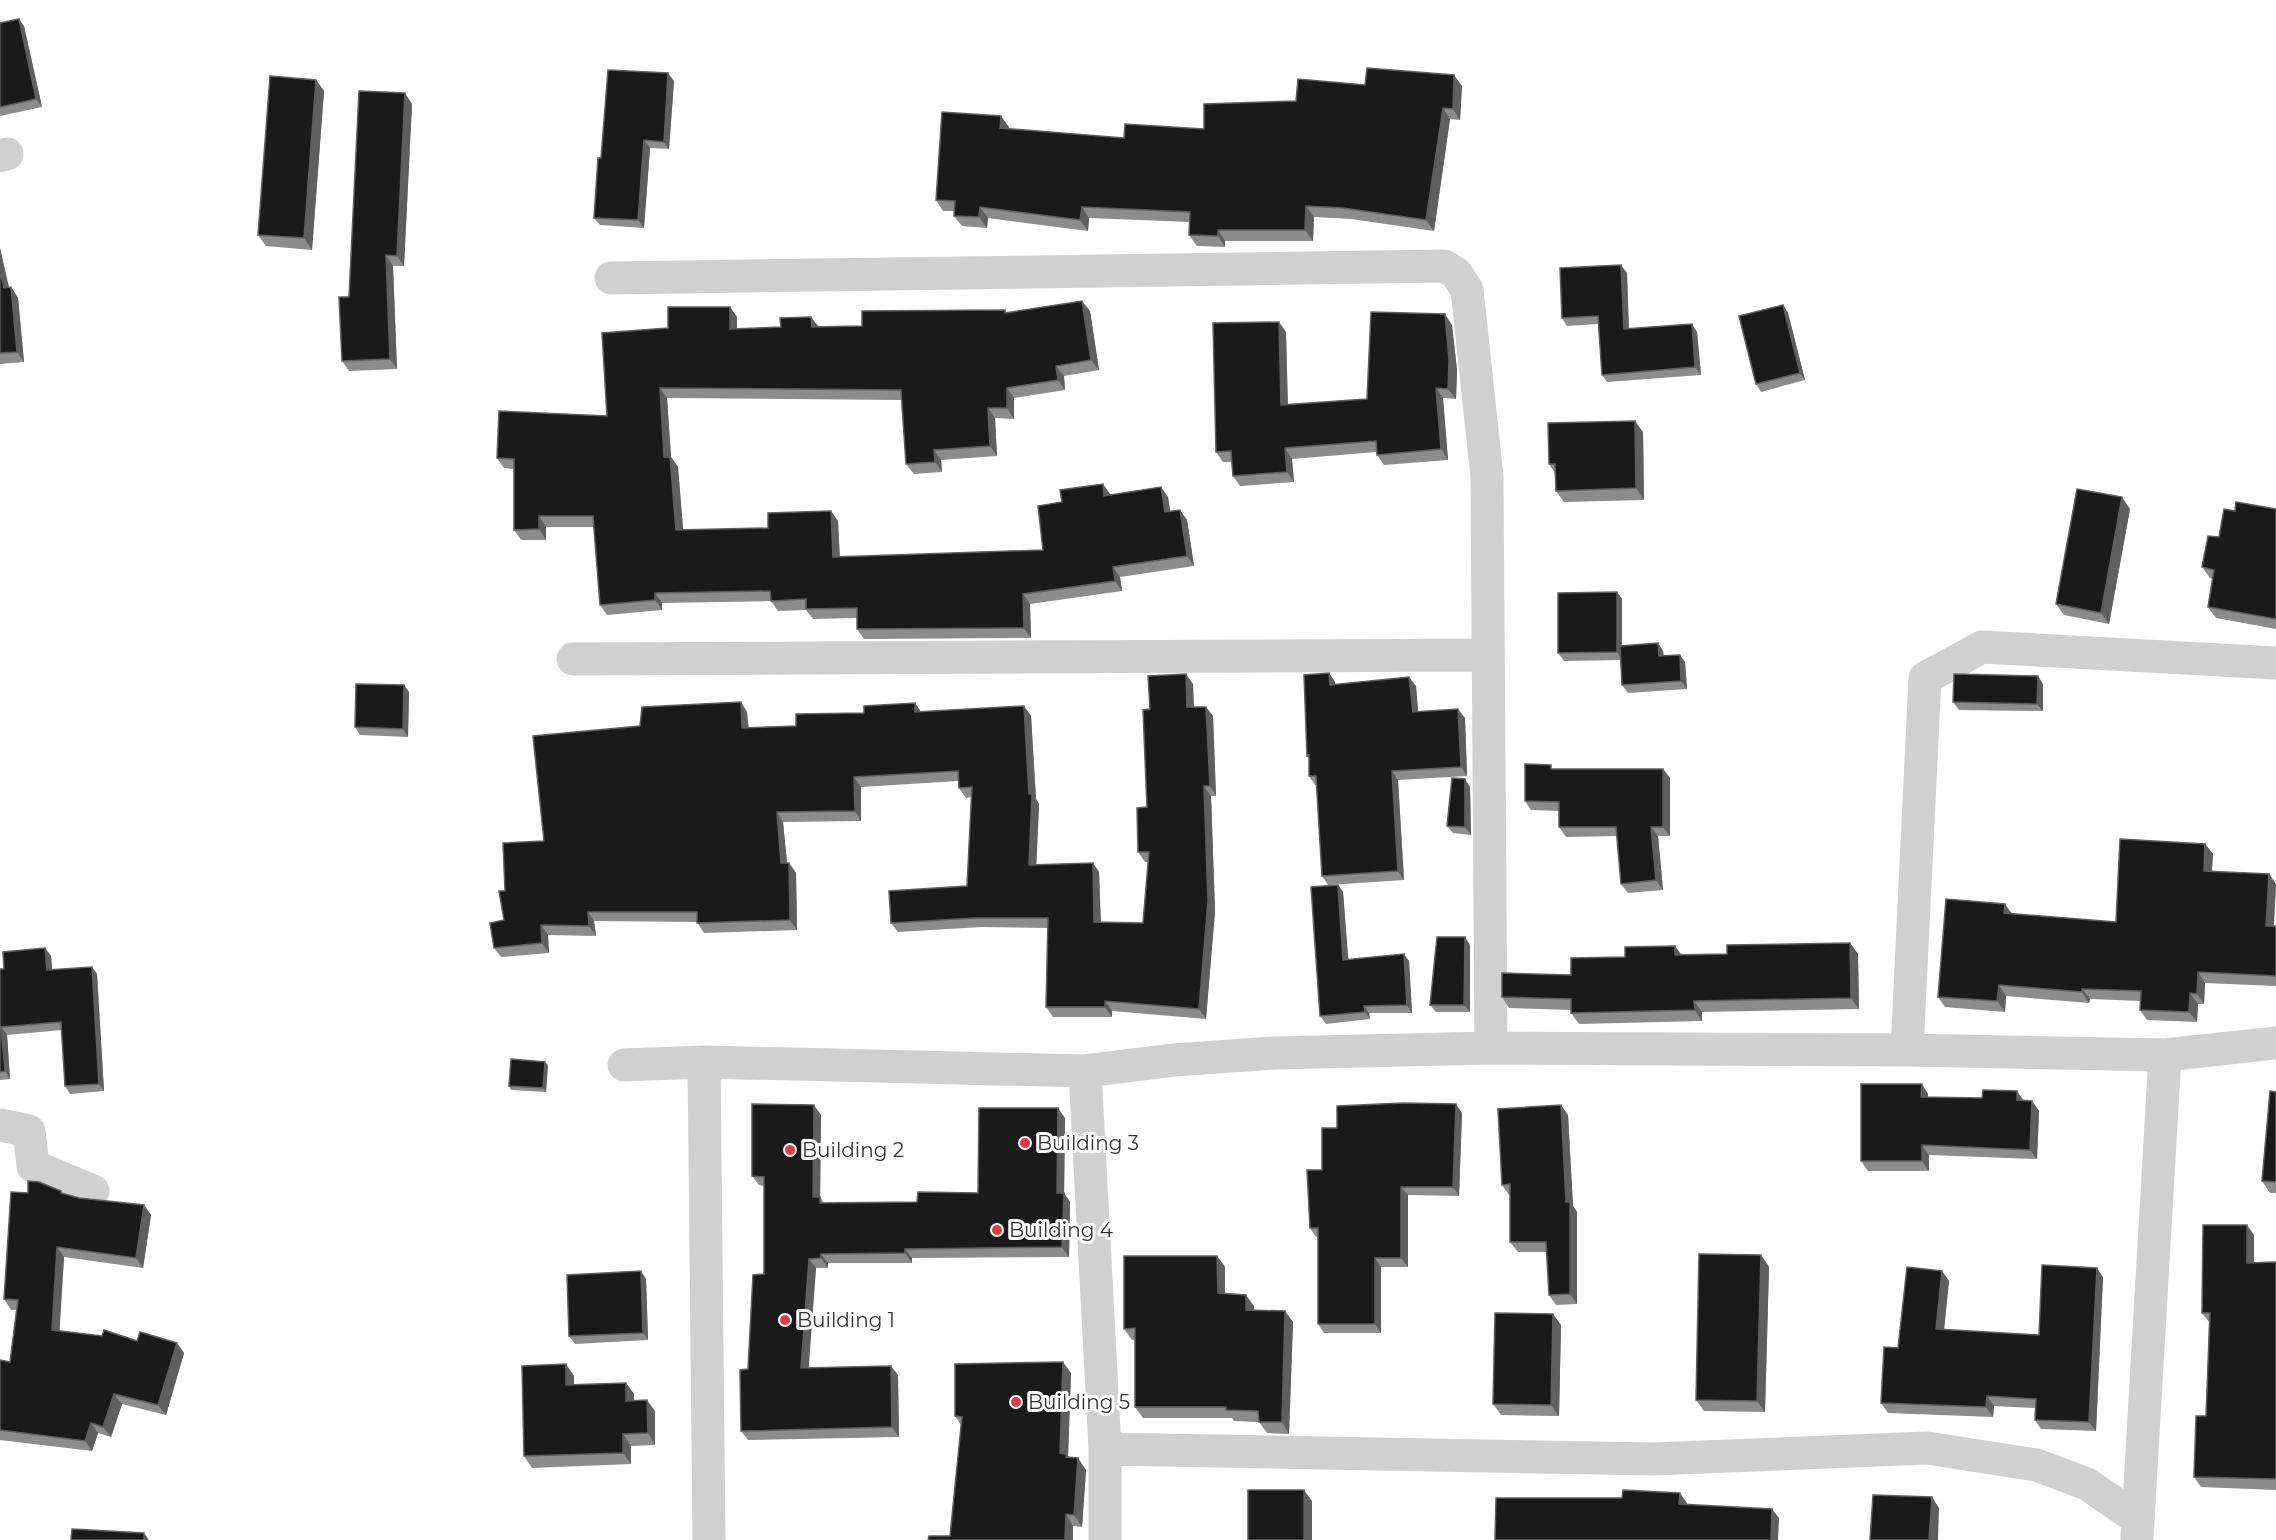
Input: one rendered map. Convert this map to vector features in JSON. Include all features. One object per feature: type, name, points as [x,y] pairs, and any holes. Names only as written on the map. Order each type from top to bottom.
[{"type":"street","points":[[611,278],[1444,266],[1456,273],[1467,290],[1487,477],[1486,655],[1491,1048]]},
{"type":"street","points":[[1907,1050],[1925,678],[1982,647],[2276,663]]},
{"type":"street","points":[[573,659],[1486,655]]},
{"type":"street","points":[[624,1065],[704,1062],[1085,1071],[1174,1060],[1274,1053],[1491,1048],[1907,1050],[2165,1055],[2276,1043]]},
{"type":"street","points":[[2137,1530],[2165,1055]]},
{"type":"street","points":[[704,1062],[710,1540]]},
{"type":"street","points":[[1085,1071],[1105,1449],[1105,1540]]},
{"type":"street","points":[[0,1125],[29,1131],[33,1166],[93,1191]]},
{"type":"street","points":[[1105,1449],[1653,1459],[1927,1448],[2036,1465],[2087,1484],[2137,1530]]},
{"type":"building","points":[[19,19],[36,99],[0,107],[0,23]]},
{"type":"building","points":[[1367,68],[1454,75],[1453,109],[1443,108],[1426,220],[1343,208],[1306,206],[1305,230],[1218,230],[1218,236],[1189,235],[1190,212],[1082,207],[1080,220],[980,207],[979,217],[954,216],[955,201],[936,200],[942,112],[1001,116],[1000,128],[1124,138],[1125,124],[1204,129],[1204,104],[1296,101],[1298,79],[1365,85]]},
{"type":"building","points":[[608,70],[668,73],[664,142],[644,140],[638,220],[594,218]]},
{"type":"building","points":[[270,76],[316,80],[304,238],[258,235]]},
{"type":"building","points":[[359,91],[405,93],[397,256],[386,255],[390,359],[342,361],[339,297],[349,297]]},
{"type":"building","points":[[1621,265],[1624,329],[1692,324],[1695,367],[1602,375],[1598,316],[1562,318],[1560,268]]},
{"type":"building","points":[[0,271],[4,288],[11,287],[17,352],[0,353]]},
{"type":"building","points":[[1082,301],[1091,360],[1056,366],[1058,380],[1007,388],[1007,408],[988,408],[990,446],[934,450],[935,462],[906,464],[901,390],[660,388],[664,457],[670,457],[676,530],[768,528],[768,513],[831,511],[833,557],[1043,550],[1038,506],[1062,502],[1060,490],[1103,484],[1104,496],[1161,487],[1165,512],[1180,510],[1187,556],[1113,567],[1115,581],[1023,594],[1024,628],[857,629],[857,608],[806,609],[806,599],[771,601],[770,591],[655,593],[655,600],[600,605],[593,516],[539,516],[539,529],[514,530],[514,459],[497,458],[499,411],[607,416],[602,333],[668,328],[668,307],[730,307],[730,329],[781,327],[780,318],[811,317],[812,327],[862,326],[862,311],[1005,310],[1005,313]]},
{"type":"building","points":[[1783,305],[1800,373],[1756,384],[1739,316]]},
{"type":"building","points":[[1371,312],[1445,314],[1449,360],[1448,389],[1436,388],[1441,449],[1377,455],[1376,441],[1285,448],[1287,472],[1233,476],[1231,451],[1216,452],[1213,323],[1279,322],[1281,405],[1367,399]]},
{"type":"building","points":[[1635,421],[1636,488],[1556,491],[1555,464],[1549,464],[1548,423]]},
{"type":"building","points":[[2077,489],[2122,497],[2101,613],[2056,604]]},
{"type":"building","points":[[2236,502],[2276,509],[2276,619],[2208,607],[2214,570],[2202,567],[2208,536],[2219,537],[2224,509],[2235,511]]},
{"type":"building","points":[[1617,592],[1617,652],[1558,653],[1558,593]]},
{"type":"building","points":[[1658,643],[1659,656],[1680,655],[1681,681],[1622,685],[1620,646]]},
{"type":"building","points":[[1329,673],[1330,685],[1409,677],[1413,712],[1458,709],[1461,767],[1392,771],[1398,871],[1322,876],[1316,776],[1309,776],[1309,755],[1307,756],[1304,675]]},
{"type":"building","points":[[1186,674],[1187,707],[1206,707],[1210,786],[1204,786],[1208,901],[1199,1009],[1105,1001],[1105,1007],[1046,1007],[1048,918],[975,918],[891,923],[889,891],[967,886],[972,787],[959,788],[958,771],[854,777],[855,811],[777,812],[781,863],[789,863],[790,920],[697,923],[697,912],[588,912],[589,926],[541,925],[542,943],[494,948],[490,923],[504,920],[499,891],[505,891],[503,843],[544,841],[533,736],[640,726],[642,707],[741,702],[742,728],[796,726],[796,714],[864,713],[864,706],[915,703],[915,712],[1024,706],[1029,794],[1032,794],[1029,865],[1093,863],[1094,922],[1143,923],[1149,852],[1138,852],[1137,808],[1147,807],[1143,710],[1150,709],[1148,676]]},
{"type":"building","points":[[1954,674],[2038,676],[2037,704],[1953,702]]},
{"type":"building","points":[[356,684],[404,685],[403,729],[355,727]]},
{"type":"building","points":[[1525,764],[1551,765],[1551,769],[1663,769],[1663,827],[1651,827],[1656,880],[1621,884],[1616,827],[1559,827],[1559,802],[1525,801]]},
{"type":"building","points":[[1452,778],[1465,779],[1465,827],[1447,826]]},
{"type":"building","points":[[2120,839],[2205,844],[2204,871],[2269,874],[2266,926],[2276,926],[2276,976],[2198,972],[2197,994],[2190,993],[2189,1012],[2140,1010],[2141,991],[2082,989],[2082,992],[1999,985],[1997,1001],[1938,997],[1946,899],[2005,904],[2004,913],[2116,922]]},
{"type":"building","points":[[1338,885],[1343,960],[1404,954],[1407,1005],[1364,1006],[1365,1012],[1320,1016],[1311,887]]},
{"type":"building","points":[[1437,937],[1465,937],[1464,1005],[1430,1005]]},
{"type":"building","points":[[1850,943],[1851,998],[1694,1001],[1695,1010],[1571,1013],[1571,999],[1502,997],[1502,973],[1571,975],[1571,958],[1625,957],[1625,947],[1675,946],[1675,955],[1727,954],[1727,945]]},
{"type":"building","points":[[45,948],[47,970],[92,967],[99,1084],[65,1086],[61,1022],[1,1027],[5,1071],[0,1072],[0,969],[4,969],[3,952]]},
{"type":"building","points":[[511,1059],[545,1062],[543,1088],[509,1086]]},
{"type":"building","points":[[1861,1084],[1922,1084],[1921,1097],[1982,1098],[1983,1090],[2017,1091],[2017,1100],[2032,1101],[2030,1150],[1922,1145],[1922,1161],[1861,1161]]},
{"type":"building","points":[[2270,1091],[2276,1092],[2276,1182],[2262,1181]]},
{"type":"building","points":[[1403,1103],[1456,1104],[1453,1187],[1401,1187],[1401,1258],[1375,1258],[1375,1324],[1318,1324],[1318,1228],[1310,1228],[1307,1170],[1322,1170],[1322,1128],[1337,1128],[1337,1106]]},
{"type":"building","points":[[752,1104],[814,1105],[813,1197],[820,1197],[820,1203],[917,1202],[918,1192],[978,1193],[979,1108],[1058,1108],[1057,1193],[1064,1193],[1062,1247],[905,1249],[905,1253],[821,1254],[821,1258],[809,1259],[801,1368],[891,1366],[892,1427],[741,1431],[740,1370],[748,1369],[753,1275],[764,1274],[764,1177],[752,1176]]},
{"type":"building","points":[[1561,1105],[1566,1202],[1570,1202],[1570,1294],[1549,1295],[1546,1242],[1510,1242],[1510,1184],[1502,1185],[1498,1109]]},
{"type":"building","points":[[28,1181],[39,1182],[61,1193],[79,1198],[144,1205],[136,1258],[57,1247],[52,1330],[102,1336],[104,1330],[137,1341],[140,1332],[177,1343],[158,1405],[114,1394],[103,1427],[91,1423],[85,1441],[0,1430],[0,1360],[10,1362],[18,1300],[4,1299],[11,1192],[28,1193]]},
{"type":"building","points":[[2203,1225],[2247,1225],[2247,1263],[2276,1262],[2276,1479],[2194,1477],[2196,1416],[2206,1416],[2210,1313],[2202,1313]]},
{"type":"building","points":[[1699,1254],[1761,1255],[1757,1401],[1696,1400]]},
{"type":"building","points":[[1124,1256],[1217,1256],[1218,1293],[1246,1295],[1246,1310],[1285,1311],[1282,1422],[1259,1422],[1258,1411],[1226,1410],[1226,1407],[1135,1407],[1135,1328],[1124,1329]]},
{"type":"building","points":[[2042,1265],[2097,1268],[2089,1422],[2035,1420],[2036,1399],[1987,1396],[1986,1407],[1881,1403],[1884,1347],[1898,1348],[1907,1267],[1942,1271],[1936,1329],[2039,1335]]},
{"type":"building","points":[[641,1271],[643,1333],[569,1336],[567,1275]]},
{"type":"building","points":[[1495,1313],[1553,1314],[1551,1405],[1493,1404]]},
{"type":"building","points":[[1063,1362],[1060,1453],[1066,1454],[1066,1457],[1078,1458],[1074,1515],[1066,1514],[1065,1540],[928,1540],[929,1536],[950,1536],[962,1417],[955,1416],[955,1364]]},
{"type":"building","points":[[566,1364],[566,1385],[626,1383],[626,1401],[647,1400],[648,1433],[623,1434],[623,1453],[524,1456],[522,1366]]},
{"type":"building","points":[[1248,1490],[1304,1490],[1304,1540],[1248,1540]]},
{"type":"building","points":[[1623,1490],[1680,1493],[1679,1504],[1772,1509],[1771,1540],[1495,1540],[1496,1498],[1622,1498]]},
{"type":"building","points":[[1873,1495],[1932,1497],[1929,1540],[1870,1540]]},
{"type":"building","points":[[72,1529],[144,1533],[144,1540],[71,1540]]},
{"type":"place","name":"Building 3","points":[[1025,1143]]},
{"type":"place","name":"Building 2","points":[[790,1150]]},
{"type":"place","name":"Building 4","points":[[997,1230]]},
{"type":"place","name":"Building 1","points":[[785,1320]]},
{"type":"place","name":"Building 5","points":[[1016,1402]]}]
